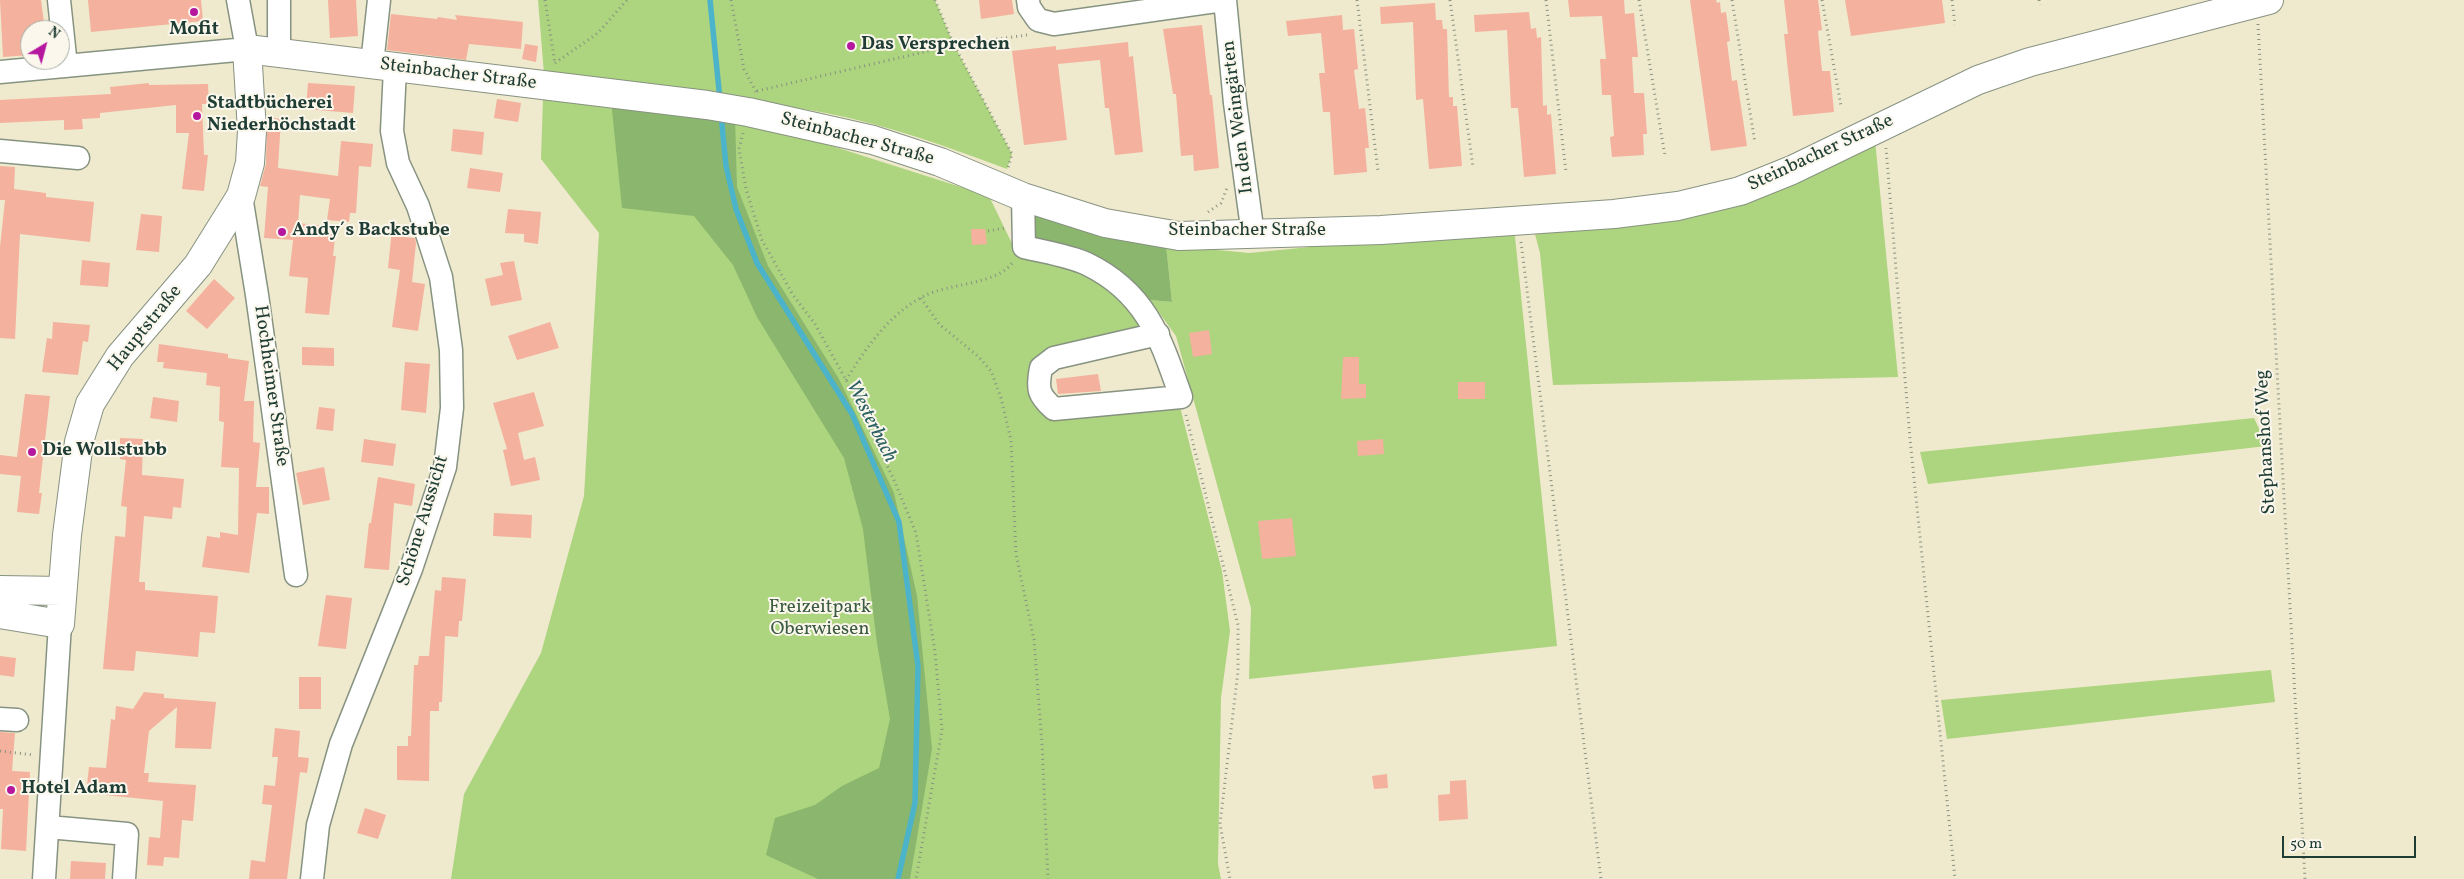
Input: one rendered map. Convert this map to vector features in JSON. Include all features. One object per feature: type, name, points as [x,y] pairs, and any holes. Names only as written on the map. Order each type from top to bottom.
[{"type":"main road","name":"Steinbacher Straße","points":[[247,49],[383,66],[555,75],[707,105],[747,104],[874,140],[940,162],[1012,193],[1105,223],[1179,236],[1252,235],[1381,230],[1633,212],[1678,206],[1740,191],[1792,170],[1978,80],[2030,62],[2263,2]]},
{"type":"main road","name":"Hauptstraße","points":[[60,624],[67,535],[78,442],[90,404],[120,356],[198,265],[241,196],[250,163],[252,131],[252,104],[247,49]]},
{"type":"main road","points":[[0,590],[62,592]]},
{"type":"main road","points":[[0,614],[60,624]]},
{"type":"street","points":[[59,0],[61,20]]},
{"type":"street","points":[[278,0],[279,53]]},
{"type":"street","name":"Schöne Aussicht","points":[[312,879],[318,825],[341,744],[411,569],[445,467],[450,418],[451,350],[441,277],[418,206],[398,163],[383,66],[379,0]]},
{"type":"street","points":[[1028,0],[1029,7],[1038,20],[1054,24],[1224,0]]},
{"type":"street","name":"In den Weingärten","points":[[1224,0],[1234,103],[1252,235]]},
{"type":"street","name":"Hauptstraße","points":[[242,1],[247,49]]},
{"type":"street","name":"Steinbacher Straße","points":[[70,66],[247,49]]},
{"type":"street","name":"Steinbacher Straße","points":[[0,72],[22,70]]},
{"type":"street","points":[[0,151],[78,158]]},
{"type":"street","points":[[1012,193],[1024,246],[1085,263],[1113,279],[1133,298],[1158,334],[1182,397],[1054,409],[1043,399],[1038,386],[1041,368],[1054,358],[1158,334]]},
{"type":"street","name":"Hochheimer Straße","points":[[241,196],[257,295],[296,575]]},
{"type":"street","name":"Hauptstraße","points":[[44,879],[60,624]]},
{"type":"street","points":[[48,827],[127,834],[124,879]]},
{"type":"path","points":[[545,0],[555,75]]},
{"type":"path","points":[[555,75],[598,34],[626,0]]},
{"type":"path","points":[[731,0],[744,69],[747,104],[739,149],[746,189],[762,240],[846,380],[894,480],[916,533],[933,634],[942,730],[916,879]]},
{"type":"path","points":[[935,0],[954,45],[1012,154],[1012,193]]},
{"type":"path","points":[[1356,0],[1378,171]]},
{"type":"path","points":[[1450,0],[1473,167]]},
{"type":"path","points":[[1546,0],[1566,172]]},
{"type":"path","points":[[1640,0],[1665,156]]},
{"type":"path","points":[[1732,0],[1756,143]]},
{"type":"path","points":[[1822,0],[1841,106]]},
{"type":"path","points":[[1952,0],[1955,25]]},
{"type":"path","points":[[2039,0],[2040,5]]},
{"type":"path","name":"Stephanshof Weg","points":[[2263,2],[2305,879]]},
{"type":"path","points":[[747,104],[954,45],[1027,35],[1038,20]]},
{"type":"path","points":[[1884,126],[1910,439],[1955,879]]},
{"type":"path","points":[[1203,215],[1213,216]]},
{"type":"path","points":[[1518,220],[1601,879]]},
{"type":"path","points":[[846,380],[876,336],[901,311],[921,298],[951,287],[985,280],[1010,266],[1024,246],[1014,226],[988,231]]},
{"type":"path","points":[[921,298],[939,324],[979,357],[991,371],[1001,398],[1011,440],[1016,554],[1034,640],[1042,744],[1048,879]]},
{"type":"path","points":[[1182,397],[1238,626],[1238,671],[1220,824],[1230,879]]},
{"type":"path","points":[[0,751],[52,757]]},
{"type":"green space","points":[[538,0],[935,0],[954,45],[1012,154],[1007,169],[895,130],[826,113],[721,96],[544,74]]},
{"type":"green space","name":"Freizeitpark Oberwiesen","points":[[543,98],[661,116],[760,123],[989,196],[1017,254],[1083,266],[1140,317],[1138,328],[1051,350],[1030,363],[1029,391],[1035,407],[1050,415],[1179,403],[1222,571],[1230,631],[1221,698],[1218,864],[1221,879],[451,879],[464,794],[541,653],[584,496],[599,233],[541,159]]},
{"type":"green space","points":[[611,100],[735,117],[737,187],[768,266],[839,379],[894,493],[917,596],[932,749],[910,879],[818,879],[766,855],[775,818],[815,805],[842,786],[879,768],[890,719],[877,643],[863,529],[844,458],[757,317],[733,265],[694,216],[622,208]]},
{"type":"green space","points":[[1875,140],[1898,377],[1553,385],[1540,253],[1535,234],[1731,205]]},
{"type":"green space","points":[[1037,212],[1166,245],[1172,302],[1150,300],[1033,241],[1028,228]]},
{"type":"green space","points":[[1514,227],[1557,646],[1249,679],[1251,608],[1176,336],[1150,300],[1172,302],[1166,245],[1249,253]]},
{"type":"green space","points":[[2254,418],[2267,446],[1928,484],[1920,452]]},
{"type":"green space","points":[[2271,670],[2275,702],[1947,739],[1941,700]]},
{"type":"building","points":[[0,0],[41,0],[44,20],[20,20],[20,56],[3,57]]},
{"type":"building","points":[[88,0],[201,0],[203,21],[91,32]]},
{"type":"building","points":[[328,0],[356,0],[358,36],[330,38]]},
{"type":"building","points":[[979,0],[1012,0],[1014,14],[981,19]]},
{"type":"building","points":[[1568,0],[1624,0],[1625,14],[1634,13],[1638,57],[1632,57],[1634,93],[1644,93],[1647,134],[1643,134],[1644,155],[1612,157],[1610,137],[1614,136],[1611,95],[1602,95],[1600,59],[1606,59],[1602,16],[1570,17]]},
{"type":"building","points":[[1690,0],[1716,0],[1717,3],[1720,2],[1721,13],[1726,12],[1730,41],[1727,42],[1732,81],[1737,80],[1747,146],[1711,151]]},
{"type":"building","points":[[1784,0],[1818,0],[1822,30],[1818,31],[1822,71],[1830,71],[1834,112],[1793,116],[1784,34],[1788,34]]},
{"type":"building","points":[[1845,0],[1942,0],[1945,23],[1851,36]]},
{"type":"building","points":[[1435,3],[1436,20],[1442,20],[1443,29],[1447,29],[1449,97],[1453,97],[1453,106],[1457,106],[1462,166],[1429,169],[1423,99],[1416,100],[1413,22],[1381,24],[1380,7]]},
{"type":"building","points":[[1529,12],[1531,29],[1536,28],[1537,38],[1541,37],[1543,106],[1547,105],[1547,115],[1551,114],[1556,174],[1524,177],[1518,108],[1511,108],[1507,30],[1475,32],[1474,15]]},
{"type":"building","points":[[391,14],[457,20],[455,15],[523,22],[521,49],[469,44],[466,60],[387,50]]},
{"type":"building","points":[[1342,15],[1343,30],[1354,29],[1358,69],[1354,70],[1359,109],[1365,108],[1369,148],[1365,148],[1367,172],[1334,175],[1330,112],[1323,112],[1319,73],[1325,73],[1321,33],[1288,36],[1286,21]]},
{"type":"building","points":[[1202,25],[1210,95],[1212,95],[1219,168],[1194,171],[1193,155],[1181,156],[1176,94],[1173,94],[1163,29]]},
{"type":"building","points":[[1128,42],[1129,57],[1133,56],[1143,152],[1115,155],[1109,108],[1105,108],[1100,60],[1058,64],[1067,140],[1024,145],[1012,51],[1056,46],[1056,50]]},
{"type":"building","points":[[525,44],[538,46],[536,62],[522,59]]},
{"type":"building","points":[[149,83],[149,85],[208,84],[209,104],[202,104],[204,155],[208,155],[204,191],[182,189],[189,133],[176,133],[176,105],[100,113],[100,118],[82,119],[83,129],[64,130],[64,120],[0,123],[0,100],[111,94],[110,87]]},
{"type":"building","points":[[308,83],[355,86],[353,113],[306,109]]},
{"type":"building","points":[[497,99],[521,103],[518,122],[494,118]]},
{"type":"building","points":[[267,117],[281,119],[278,168],[338,176],[341,141],[373,144],[371,167],[359,166],[356,213],[350,213],[349,222],[327,220],[330,199],[300,195],[298,223],[336,227],[333,256],[336,256],[329,315],[305,313],[308,278],[289,276],[293,240],[264,238],[268,187],[260,186],[266,164]]},
{"type":"building","points":[[453,129],[484,132],[482,155],[451,151]]},
{"type":"building","points":[[0,166],[15,167],[14,189],[46,193],[46,197],[94,202],[90,242],[20,234],[15,339],[0,338],[0,247],[5,200],[0,200]]},
{"type":"building","points":[[470,168],[503,173],[500,192],[467,188]]},
{"type":"building","points":[[508,209],[541,212],[538,244],[524,242],[524,234],[505,233]]},
{"type":"building","points":[[141,214],[162,216],[159,252],[136,250]]},
{"type":"building","points":[[392,229],[405,230],[404,237],[415,238],[412,282],[425,284],[418,331],[392,327],[400,270],[388,268]]},
{"type":"building","points":[[971,229],[985,229],[987,244],[972,245]]},
{"type":"building","points":[[82,260],[110,263],[108,287],[80,285]]},
{"type":"building","points":[[514,261],[522,300],[491,306],[485,279],[503,275],[500,263]]},
{"type":"building","points":[[214,279],[235,298],[207,329],[186,311]]},
{"type":"building","points":[[53,322],[90,325],[88,342],[83,341],[78,375],[42,372],[47,338],[52,339]]},
{"type":"building","points":[[550,322],[559,348],[517,360],[508,336]]},
{"type":"building","points":[[1209,330],[1212,354],[1193,357],[1189,333]]},
{"type":"building","points":[[159,344],[228,354],[228,358],[249,361],[244,401],[254,401],[253,442],[260,443],[256,487],[269,487],[269,514],[257,513],[249,573],[202,567],[207,536],[220,538],[220,532],[238,535],[239,468],[221,467],[224,422],[219,421],[220,387],[206,385],[207,373],[163,368],[164,362],[157,362]]},
{"type":"building","points":[[302,347],[334,348],[334,366],[302,365]]},
{"type":"building","points":[[1343,357],[1359,357],[1359,384],[1366,384],[1366,398],[1341,399]]},
{"type":"building","points":[[405,362],[430,364],[426,413],[401,410]]},
{"type":"building","points":[[1098,374],[1101,391],[1058,394],[1056,379]]},
{"type":"building","points":[[1458,382],[1485,382],[1485,399],[1458,399]]},
{"type":"building","points":[[534,392],[544,426],[518,433],[524,460],[535,457],[540,480],[511,486],[503,450],[507,449],[493,403]]},
{"type":"building","points":[[25,394],[50,396],[39,493],[42,493],[39,514],[17,512],[21,476],[0,474],[0,455],[17,457]]},
{"type":"building","points":[[153,397],[179,401],[177,422],[150,418]]},
{"type":"building","points":[[319,407],[335,409],[333,431],[316,429]]},
{"type":"building","points":[[120,438],[143,439],[142,475],[184,479],[181,508],[173,507],[172,519],[144,516],[139,582],[145,582],[145,590],[218,596],[215,633],[200,632],[198,657],[136,651],[134,671],[103,669],[115,536],[125,537],[127,507],[121,506],[126,460],[120,459]]},
{"type":"building","points":[[364,439],[396,444],[393,466],[361,462]]},
{"type":"building","points":[[1383,439],[1384,454],[1358,456],[1357,441]]},
{"type":"building","points":[[324,467],[330,500],[303,505],[296,473]]},
{"type":"building","points":[[378,477],[415,484],[412,506],[394,503],[389,570],[364,568],[369,523],[371,523]]},
{"type":"building","points":[[494,513],[532,515],[531,538],[493,536]]},
{"type":"building","points":[[1292,518],[1296,556],[1262,559],[1258,521]]},
{"type":"building","points":[[442,577],[466,579],[462,621],[459,621],[458,637],[445,636],[442,702],[439,702],[439,711],[430,711],[429,781],[397,780],[397,746],[408,746],[408,736],[411,736],[414,665],[418,665],[419,656],[429,656],[435,590],[441,591]]},
{"type":"building","points":[[326,595],[352,598],[346,649],[318,646]]},
{"type":"building","points":[[0,656],[16,658],[14,677],[0,675]]},
{"type":"building","points":[[299,677],[321,677],[321,709],[299,709]]},
{"type":"building","points":[[144,692],[164,694],[164,698],[216,702],[211,749],[175,748],[177,707],[149,731],[144,773],[149,773],[148,782],[196,785],[193,821],[182,820],[179,858],[164,857],[163,866],[147,865],[149,837],[160,838],[163,801],[86,793],[89,767],[106,768],[111,719],[115,720],[116,706],[133,709]]},
{"type":"building","points":[[275,728],[300,731],[298,757],[309,758],[307,773],[300,772],[287,879],[249,879],[251,860],[265,862],[272,805],[262,804],[264,785],[275,786],[278,757],[272,757]]},
{"type":"building","points":[[0,732],[15,733],[12,771],[30,772],[26,851],[1,849],[3,809],[0,809]]},
{"type":"building","points":[[1387,774],[1388,788],[1374,789],[1372,776]]},
{"type":"building","points":[[1466,780],[1468,819],[1439,821],[1438,795],[1450,794],[1450,781]]},
{"type":"building","points":[[365,808],[386,815],[378,839],[357,833]]},
{"type":"building","points":[[71,861],[106,863],[105,879],[70,879]]},
{"type":"waterway","name":"Westerbach","points":[[710,0],[720,100]]},
{"type":"waterway","name":"Westerbach","points":[[721,114],[726,166],[736,209],[757,263],[852,414],[899,522],[918,666],[915,803],[898,879]]},
{"type":"place","name":"Mofit","points":[[194,12]]},
{"type":"place","name":"Das Versprechen","points":[[851,46]]},
{"type":"place","name":"Stadtbücherei Niederhöchstadt","points":[[197,116]]},
{"type":"place","name":"Andy´s Backstube","points":[[282,232]]},
{"type":"place","name":"Die Wollstubb","points":[[32,452]]},
{"type":"place","name":"Hotel Adam","points":[[11,790]]}]
